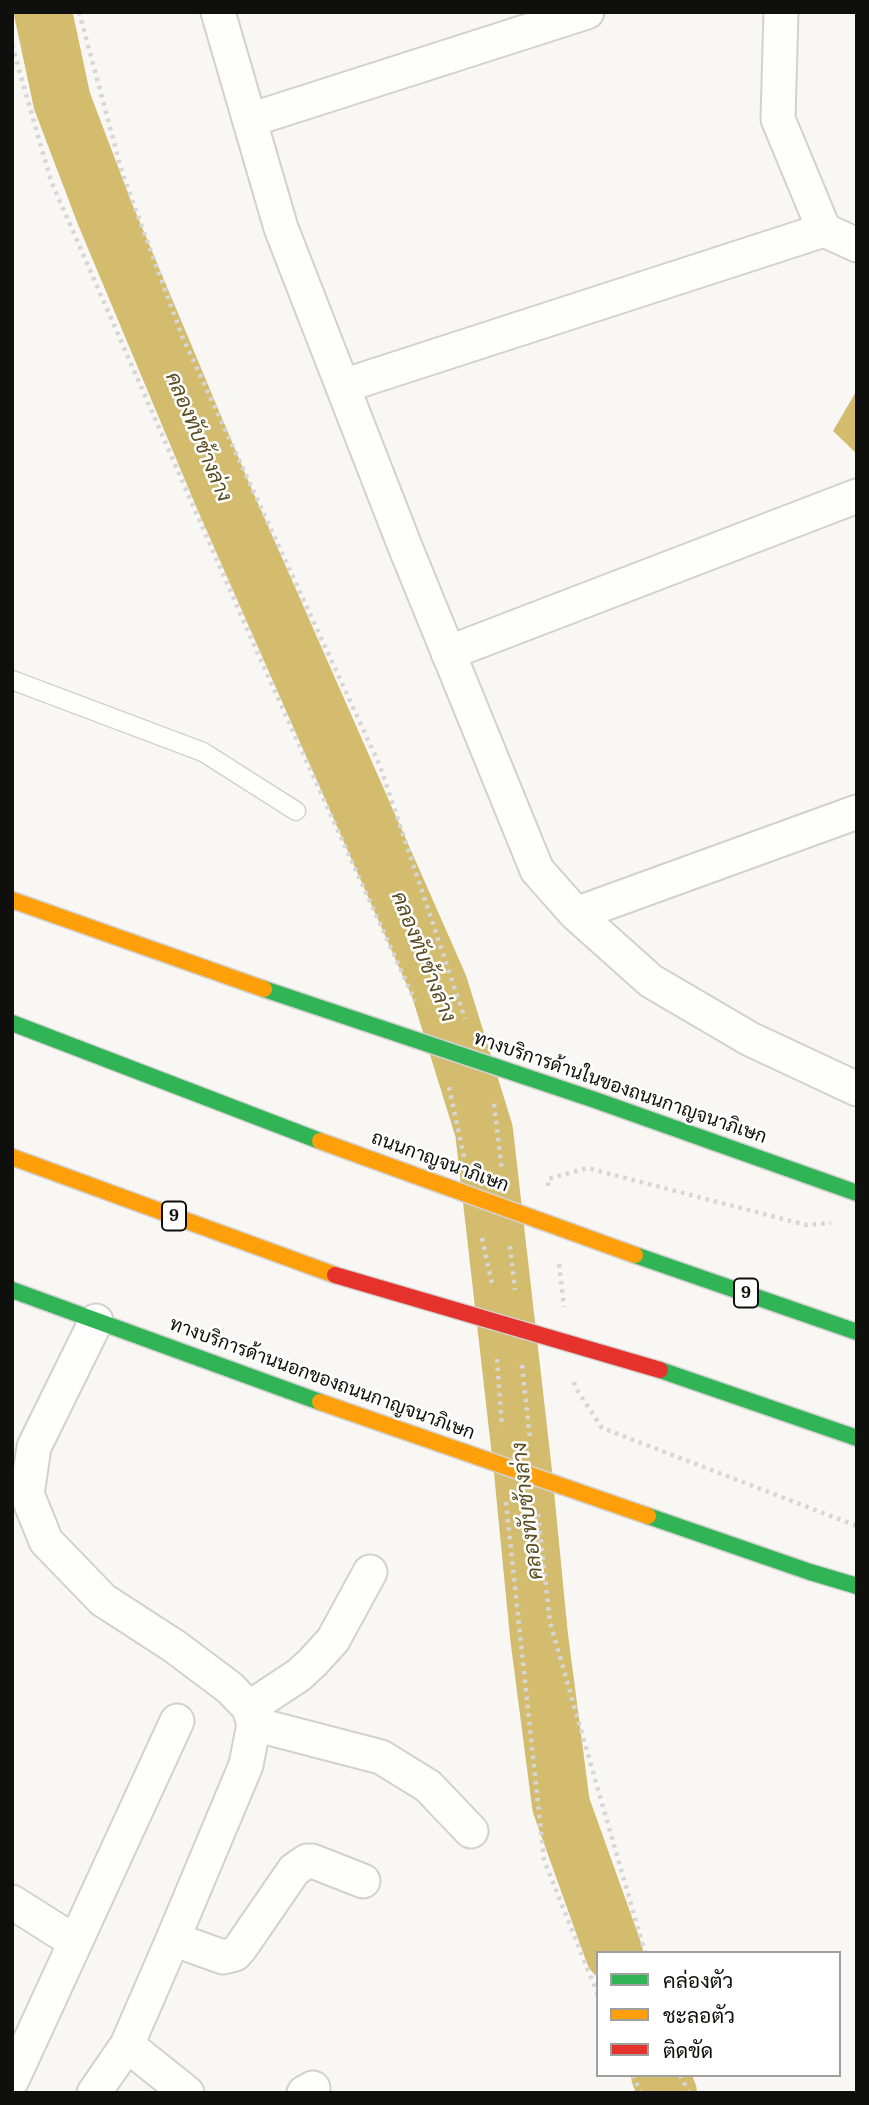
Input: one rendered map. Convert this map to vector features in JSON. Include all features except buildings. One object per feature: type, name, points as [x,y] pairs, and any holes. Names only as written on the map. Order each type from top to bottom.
[{"type":"main road","name":"ทางบริการด้านในของถนนกาญจนาภิเษก","points":[[12,900],[857,1193]]},
{"type":"main road","name":"ถนนกาญจนาภิเษก","points":[[12,1023],[320,1141],[857,1332]]},
{"type":"main road","name":"9","points":[[12,1157],[335,1275],[660,1370],[857,1438]]},
{"type":"main road","name":"ทางบริการด้านนอกของถนนกาญจนาภิเษก","points":[[12,1290],[354,1414],[857,1586]]},
{"type":"street","points":[[218,12],[281,228],[448,653],[537,870],[576,914],[651,981],[750,1039],[857,1089]]},
{"type":"street","points":[[250,120],[587,12]]},
{"type":"street","points":[[781,12],[778,119],[824,230]]},
{"type":"street","points":[[342,386],[824,230],[857,245]]},
{"type":"street","points":[[448,653],[857,496]]},
{"type":"street","points":[[576,914],[857,812]]},
{"type":"street","points":[[96,1321],[34,1447],[27,1494],[46,1541],[103,1600],[174,1646],[230,1688],[251,1716],[381,1757],[428,1786],[471,1831]]},
{"type":"street","points":[[94,2093],[127,2045],[246,1765],[251,1716],[313,1662],[332,1640],[370,1572]]},
{"type":"street","points":[[12,2080],[177,1721]]},
{"type":"street","points":[[173,1939],[223,1957],[234,1954],[242,1947],[302,1862],[312,1861],[363,1881]]},
{"type":"street","points":[[12,1902],[75,1942]]},
{"type":"street","points":[[127,2045],[187,2093]]},
{"type":"lane","points":[[12,680],[203,752],[296,811]]},
{"type":"path","points":[[79,12],[122,172],[182,336],[380,766],[469,1030]]},
{"type":"path","points":[[491,1096],[503,1178]]},
{"type":"path","points":[[549,1192],[548,1179],[587,1168],[806,1225],[832,1223]]},
{"type":"path","points":[[509,1234],[516,1303]]},
{"type":"path","points":[[558,1257],[565,1310]]},
{"type":"path","points":[[522,1359],[531,1442]]},
{"type":"path","points":[[573,1374],[575,1387],[602,1429],[857,1526]]},
{"type":"path","points":[[538,1511],[550,1622],[644,1951]]},
{"type":"path","points":[[633,2077],[641,2093]]},
{"type":"path","points":[[681,2077],[689,2093]]},
{"type":"shaded area","points":[[857,390],[857,454],[833,431]]},
{"type":"waterway","name":"คลองทับช้างล่าง","points":[[43,12],[62,101],[105,214],[224,498],[439,986],[484,1131],[539,1636],[561,1805],[613,1951]]},
{"type":"waterway","name":"คลองทับช้างล่าง","points":[[661,2077],[668,2093]]},
{"type":"traffic: fast","points":[[264,989],[595,1100],[857,1193]]},
{"type":"traffic: fast","points":[[12,1023],[320,1141]]},
{"type":"traffic: fast","points":[[635,1255],[857,1332]]},
{"type":"traffic: fast","points":[[12,1290],[320,1402]]},
{"type":"traffic: fast","points":[[660,1370],[857,1438]]},
{"type":"traffic: fast","points":[[648,1516],[857,1586]]},
{"type":"traffic: slow","points":[[12,900],[264,989]]},
{"type":"traffic: slow","points":[[320,1141],[635,1255]]},
{"type":"traffic: slow","points":[[12,1157],[335,1275]]},
{"type":"traffic: slow","points":[[320,1402],[648,1516]]},
{"type":"traffic: jam","points":[[335,1275],[660,1370]]}]
